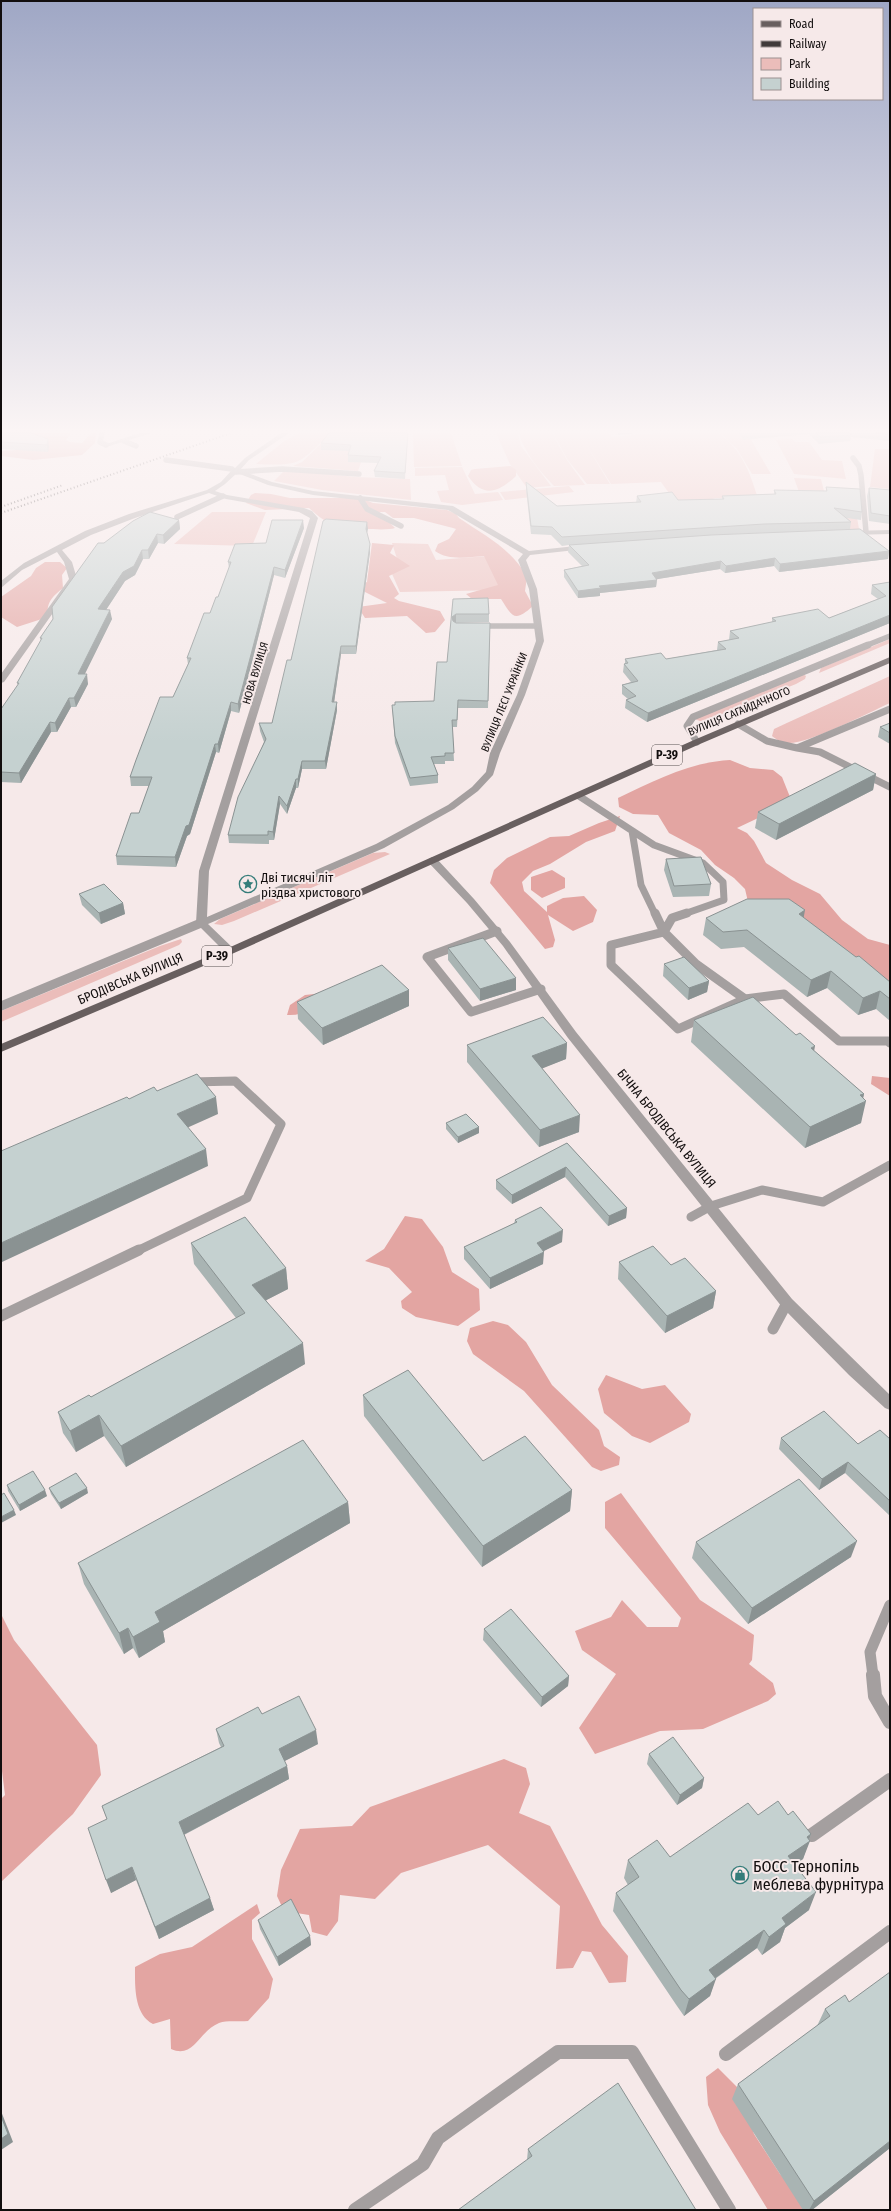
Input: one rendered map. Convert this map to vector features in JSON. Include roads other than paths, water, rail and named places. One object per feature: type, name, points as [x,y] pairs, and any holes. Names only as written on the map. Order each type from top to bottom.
[{"type":"main road","name":"ВУЛИЦЯ САГАЙДАЧНОГО","points":[[445,854],[579,796],[738,724],[890,660]]},
{"type":"main road","name":"БРОДІВСЬКА ВУЛИЦЯ","points":[[1,1048],[230,951],[445,854]]},
{"type":"street","points":[[1,586],[7,578],[29,563],[84,536]]},
{"type":"street","name":"НОВА ВУЛИЦЯ","points":[[200,923],[204,871],[308,536]]},
{"type":"street","points":[[499,536],[528,553],[593,546]]},
{"type":"street","points":[[1,680],[73,579],[68,562],[58,549]]},
{"type":"street","name":"ВУЛИЦЯ ЛЕСІ УКРАЇНКИ","points":[[200,923],[380,846],[451,807],[475,789],[490,773],[495,753],[521,695],[540,641],[533,589],[522,560],[528,553]]},
{"type":"street","name":"БІЧНА БРОДІВСЬКА ВУЛИЦЯ","points":[[432,860],[462,889],[498,931],[541,988],[572,1035],[787,1303],[854,1371],[890,1404]]},
{"type":"street","points":[[200,923],[230,951]]},
{"type":"lane","points":[[471,626],[538,626]]},
{"type":"lane","points":[[697,742],[687,726],[693,717],[890,636]]},
{"type":"lane","points":[[797,748],[890,709]]},
{"type":"lane","points":[[738,724],[767,741],[820,752],[890,787]]},
{"type":"lane","points":[[579,796],[654,845],[703,863],[723,882],[724,900],[672,918],[664,932],[611,945],[611,965],[678,1029],[745,999],[784,994],[839,1041],[888,1041],[890,1043]]},
{"type":"lane","points":[[632,831],[641,885],[664,932],[696,964],[745,999]]},
{"type":"lane","points":[[1,1006],[151,945],[200,923]]},
{"type":"lane","points":[[498,931],[427,957],[471,1012],[541,988]]},
{"type":"lane","points":[[1,1316],[247,1198],[281,1124],[235,1081],[189,1082],[182,1084]]},
{"type":"lane","points":[[691,1217],[710,1206],[762,1190],[823,1202],[890,1165]]},
{"type":"lane","points":[[773,1329],[787,1303]]},
{"type":"lane","points":[[890,1605],[870,1652],[875,1696],[890,1722]]},
{"type":"lane","points":[[812,1836],[890,1780]]},
{"type":"lane","points":[[726,2054],[890,1932]]},
{"type":"lane","points":[[356,2210],[423,2164],[438,2138],[558,2052],[632,2052],[729,2210]]},
{"type":"place","name":"Дві тисячі літ різдва христового","points":[[248,884]]},
{"type":"place","name":"БОСС Тернопіль меблева фурнітура","points":[[740,1875]]}]
